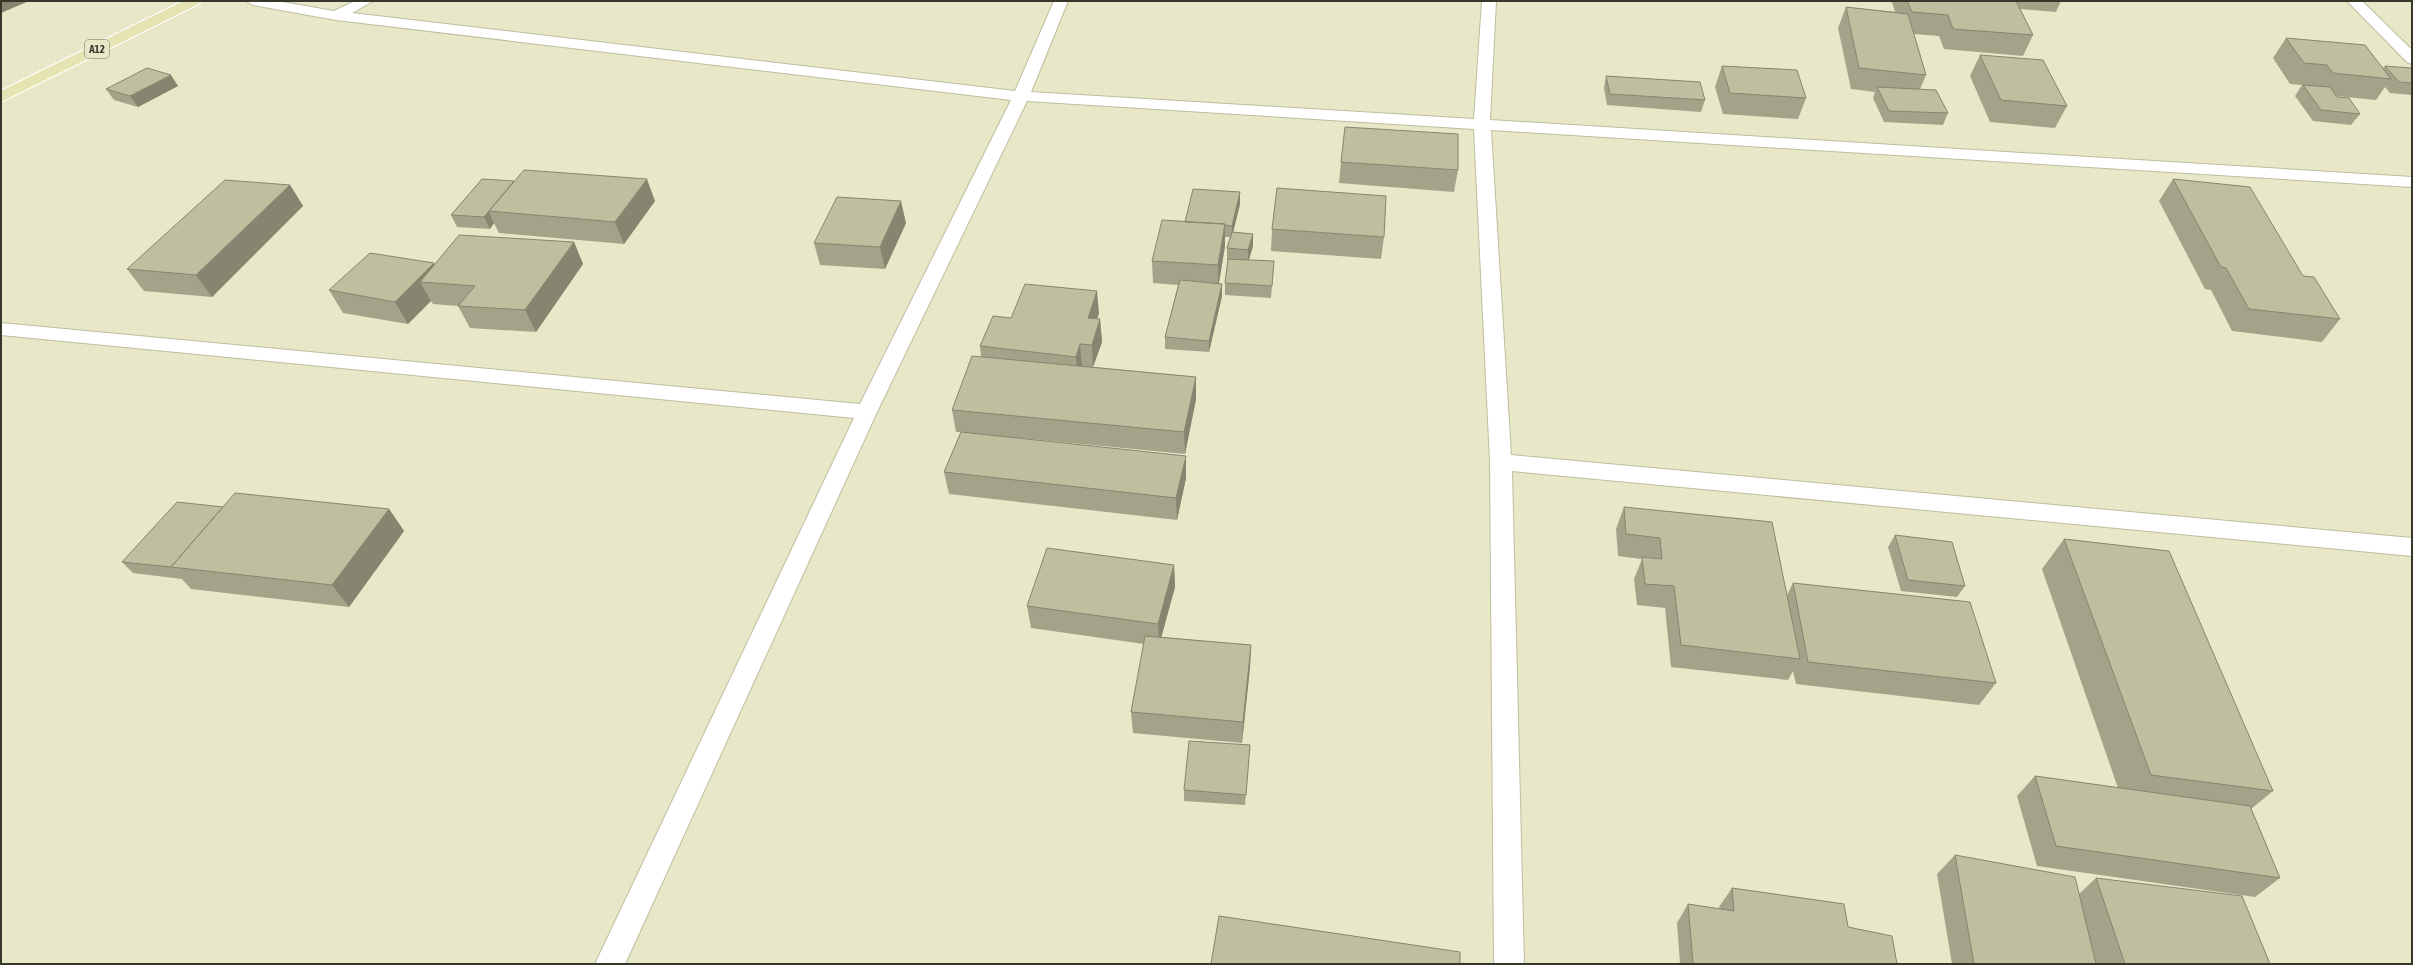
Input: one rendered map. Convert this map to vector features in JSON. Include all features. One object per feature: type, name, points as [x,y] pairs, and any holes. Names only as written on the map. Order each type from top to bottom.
[{"type":"main road","name":"A12","points":[[1,97],[194,1]]},
{"type":"street","points":[[253,1],[336,16],[1021,96],[2412,182]]},
{"type":"street","points":[[336,16],[366,1]]},
{"type":"street","points":[[610,964],[867,412],[1021,96],[1061,1]]},
{"type":"street","points":[[1489,1],[1482,125],[1501,462],[1509,964]]},
{"type":"street","points":[[2354,1],[2412,59]]},
{"type":"street","points":[[1,329],[867,412]]},
{"type":"street","points":[[1501,462],[2412,547]]},
{"type":"building","points":[[1907,1],[2016,1],[2033,35],[1953,29],[1948,15],[1912,12]]},
{"type":"building","points":[[1846,7],[1908,14],[1926,75],[1859,68]]},
{"type":"building","points":[[2286,38],[2365,45],[2391,79],[2333,73],[2327,65],[2304,63]]},
{"type":"building","points":[[1980,55],[2043,60],[2067,106],[2001,100]]},
{"type":"building","points":[[1722,66],[1797,70],[1806,98],[1730,93]]},
{"type":"building","points":[[2385,66],[2411,68],[2412,83],[2399,82]]},
{"type":"building","points":[[147,68],[171,75],[130,96],[106,89]]},
{"type":"building","points":[[1606,76],[1700,82],[1705,100],[1610,94]]},
{"type":"building","points":[[2303,85],[2330,87],[2337,97],[2349,98],[2360,114],[2321,110]]},
{"type":"building","points":[[1877,87],[1936,90],[1948,113],[1889,111]]},
{"type":"building","points":[[1345,127],[1458,134],[1458,170],[1341,162]]},
{"type":"building","points":[[524,170],[647,179],[615,222],[489,211]]},
{"type":"building","points":[[482,179],[514,181],[484,217],[451,215]]},
{"type":"building","points":[[2173,179],[2250,187],[2303,276],[2314,277],[2340,319],[2249,309],[2226,268],[2221,267]]},
{"type":"building","points":[[225,180],[290,185],[196,275],[127,269]]},
{"type":"building","points":[[1277,188],[1386,196],[1384,237],[1272,229]]},
{"type":"building","points":[[1193,189],[1240,192],[1232,226],[1225,224],[1185,222]]},
{"type":"building","points":[[837,197],[901,201],[880,247],[814,243]]},
{"type":"building","points":[[1162,220],[1225,224],[1218,265],[1152,261]]},
{"type":"building","points":[[1232,232],[1253,234],[1248,250],[1227,248]]},
{"type":"building","points":[[459,235],[574,242],[525,310],[458,306],[475,286],[420,282]]},
{"type":"building","points":[[370,253],[434,263],[395,302],[329,290]]},
{"type":"building","points":[[1228,259],[1274,261],[1272,286],[1225,283]]},
{"type":"building","points":[[1180,280],[1222,284],[1209,341],[1165,337]]},
{"type":"building","points":[[1025,284],[1097,291],[1088,318],[1100,319],[1092,345],[1080,344],[1076,357],[980,346],[993,316],[1011,318]]},
{"type":"building","points":[[972,356],[1196,377],[1184,432],[952,410]]},
{"type":"building","points":[[961,432],[1186,456],[1176,498],[944,472]]},
{"type":"building","points":[[235,493],[389,509],[332,585],[171,567]]},
{"type":"building","points":[[177,502],[223,507],[171,567],[122,562]]},
{"type":"building","points":[[1624,507],[1772,522],[1800,659],[1681,645],[1674,586],[1645,584],[1642,557],[1662,559],[1660,538],[1626,534]]},
{"type":"building","points":[[1895,535],[1952,542],[1965,586],[1908,580]]},
{"type":"building","points":[[2064,539],[2169,551],[2273,791],[2151,775]]},
{"type":"building","points":[[1047,548],[1174,565],[1158,624],[1027,606]]},
{"type":"building","points":[[1793,583],[1970,602],[1996,683],[1808,662]]},
{"type":"building","points":[[1145,636],[1251,645],[1243,722],[1131,712]]},
{"type":"building","points":[[1189,741],[1250,745],[1246,795],[1184,790]]},
{"type":"building","points":[[2035,776],[2250,806],[2280,878],[2056,846]]},
{"type":"building","points":[[1955,855],[2075,877],[2096,964],[1974,964]]},
{"type":"building","points":[[2096,878],[2242,896],[2270,964],[2125,964]]},
{"type":"building","points":[[1732,888],[1844,904],[1848,927],[1892,936],[1897,964],[1693,964],[1688,904],[1734,911]]},
{"type":"building","points":[[1219,916],[1460,952],[1460,964],[1211,964]]}]
